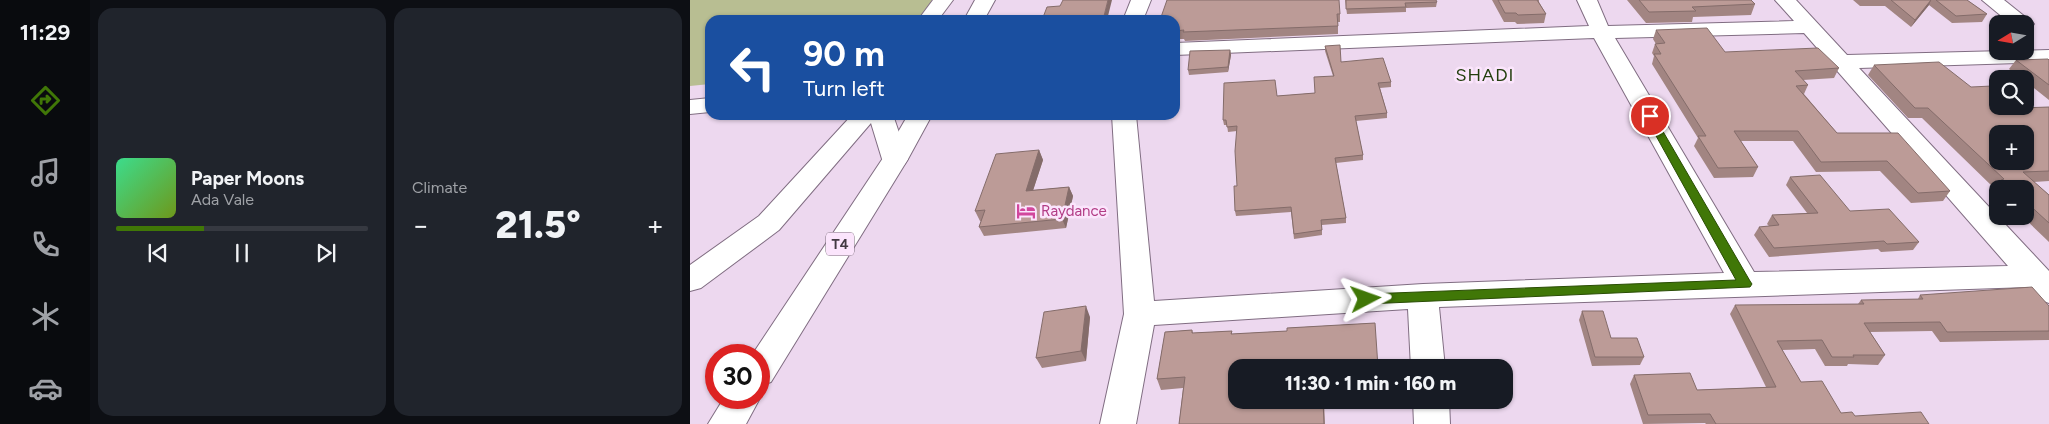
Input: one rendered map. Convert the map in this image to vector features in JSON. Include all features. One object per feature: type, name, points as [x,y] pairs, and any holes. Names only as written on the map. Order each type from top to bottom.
[{"type":"main road","points":[[932,15],[943,0]]},
{"type":"main road","points":[[977,15],[985,0]]},
{"type":"main road","points":[[1135,15],[1141,0]]},
{"type":"main road","points":[[1587,0],[1601,32],[1745,284]]},
{"type":"main road","points":[[1785,0],[2042,284]]},
{"type":"main road","points":[[1992,0],[2012,15]]},
{"type":"main road","points":[[1180,49],[1601,32],[1810,27]]},
{"type":"main road","points":[[2034,31],[2049,42]]},
{"type":"main road","points":[[1841,62],[2049,56]]},
{"type":"main road","points":[[690,107],[705,106]]},
{"type":"main road","points":[[690,280],[769,223],[861,120]]},
{"type":"main road","points":[[882,120],[894,160]]},
{"type":"main road","name":"T4","points":[[770,355],[894,160],[917,120]]},
{"type":"main road","points":[[1118,424],[1140,314],[1124,120]]},
{"type":"main road","points":[[1140,314],[1423,296],[1745,284],[2042,284]]},
{"type":"main road","points":[[1423,296],[1427,359]]},
{"type":"main road","points":[[726,424],[736,409]]},
{"type":"main road","points":[[1431,409],[1432,424]]},
{"type":"green space","points":[[690,0],[932,0],[922,15],[705,15],[705,84],[690,86]]},
{"type":"building","points":[[1063,0],[1108,0],[1104,15],[1044,15],[1047,7],[1060,6]]},
{"type":"building","points":[[1167,0],[1339,0],[1340,14],[1337,14],[1338,26],[1183,32],[1184,30],[1180,30],[1180,15],[1162,15]]},
{"type":"building","points":[[1346,0],[1436,0],[1437,2],[1405,3],[1406,7],[1346,9]]},
{"type":"building","points":[[1498,0],[1537,0],[1546,14],[1518,15],[1516,13],[1505,13]]},
{"type":"building","points":[[1639,0],[1751,0],[1755,4],[1692,7],[1696,11],[1649,12]]},
{"type":"building","points":[[1891,0],[1931,0],[1915,20]]},
{"type":"building","points":[[1936,0],[1967,0],[1987,14],[1956,16]]},
{"type":"building","points":[[1707,28],[1725,52],[1818,48],[1839,68],[1795,71],[1808,85],[1796,86],[1837,133],[1898,133],[1950,191],[1918,193],[1887,161],[1821,162],[1798,131],[1734,131],[1758,167],[1718,168],[1698,136],[1706,136],[1654,54],[1661,54],[1655,44],[1665,43],[1656,30]]},
{"type":"building","points":[[1340,45],[1341,62],[1383,58],[1391,82],[1378,83],[1387,113],[1355,116],[1363,155],[1335,158],[1346,218],[1321,220],[1322,230],[1294,234],[1291,207],[1235,211],[1234,186],[1237,186],[1235,151],[1237,126],[1227,127],[1226,120],[1223,120],[1224,83],[1275,80],[1277,96],[1315,93],[1314,77],[1334,76],[1325,46]]},
{"type":"building","points":[[1230,50],[1228,67],[1188,70],[1190,51]]},
{"type":"building","points":[[2016,60],[2049,60],[2049,85],[2034,74],[2034,70],[2029,70]]},
{"type":"building","points":[[1939,62],[1971,87],[1989,86],[1989,115],[2034,115],[2034,108],[2049,107],[2049,171],[2023,172],[2032,180],[2001,180],[2004,179],[1994,170],[2034,170],[2034,125],[1989,125],[1989,165],[1928,108],[1915,108],[1874,65]]},
{"type":"building","points":[[1039,150],[1026,191],[1069,187],[1062,219],[979,227],[985,210],[975,211],[996,154]]},
{"type":"building","points":[[1820,175],[1850,211],[1889,209],[1919,242],[1887,244],[1884,241],[1774,248],[1759,227],[1779,225],[1772,215],[1818,213],[1790,177]]},
{"type":"building","points":[[2034,182],[2049,195],[2049,223],[2034,209]]},
{"type":"building","points":[[2032,287],[2049,306],[2049,331],[1947,332],[1940,322],[1864,323],[1885,355],[1853,355],[1854,357],[1832,357],[1822,340],[1777,341],[1801,382],[1822,381],[1841,413],[1852,412],[1855,416],[1921,412],[1929,424],[1716,424],[1710,414],[1648,415],[1634,375],[1690,373],[1697,390],[1776,387],[1735,305],[1864,304],[1861,300],[1923,299],[1920,295]]},
{"type":"building","points":[[1086,306],[1081,351],[1036,358],[1044,312]]},
{"type":"building","points":[[1582,311],[1603,311],[1611,338],[1637,338],[1644,357],[1595,357]]},
{"type":"building","points":[[1375,323],[1377,359],[1228,359],[1228,409],[1323,409],[1324,424],[1179,424],[1185,377],[1157,379],[1165,332],[1192,330],[1192,333],[1232,331],[1231,334],[1287,331],[1287,328]]},
{"type":"place","name":"Raydance","points":[[1026,211]]},
{"type":"district","name":"SHADI","points":[[1485,75]]},
{"type":"route","points":[[1366,299],[1745,284],[1650,116]]}]
